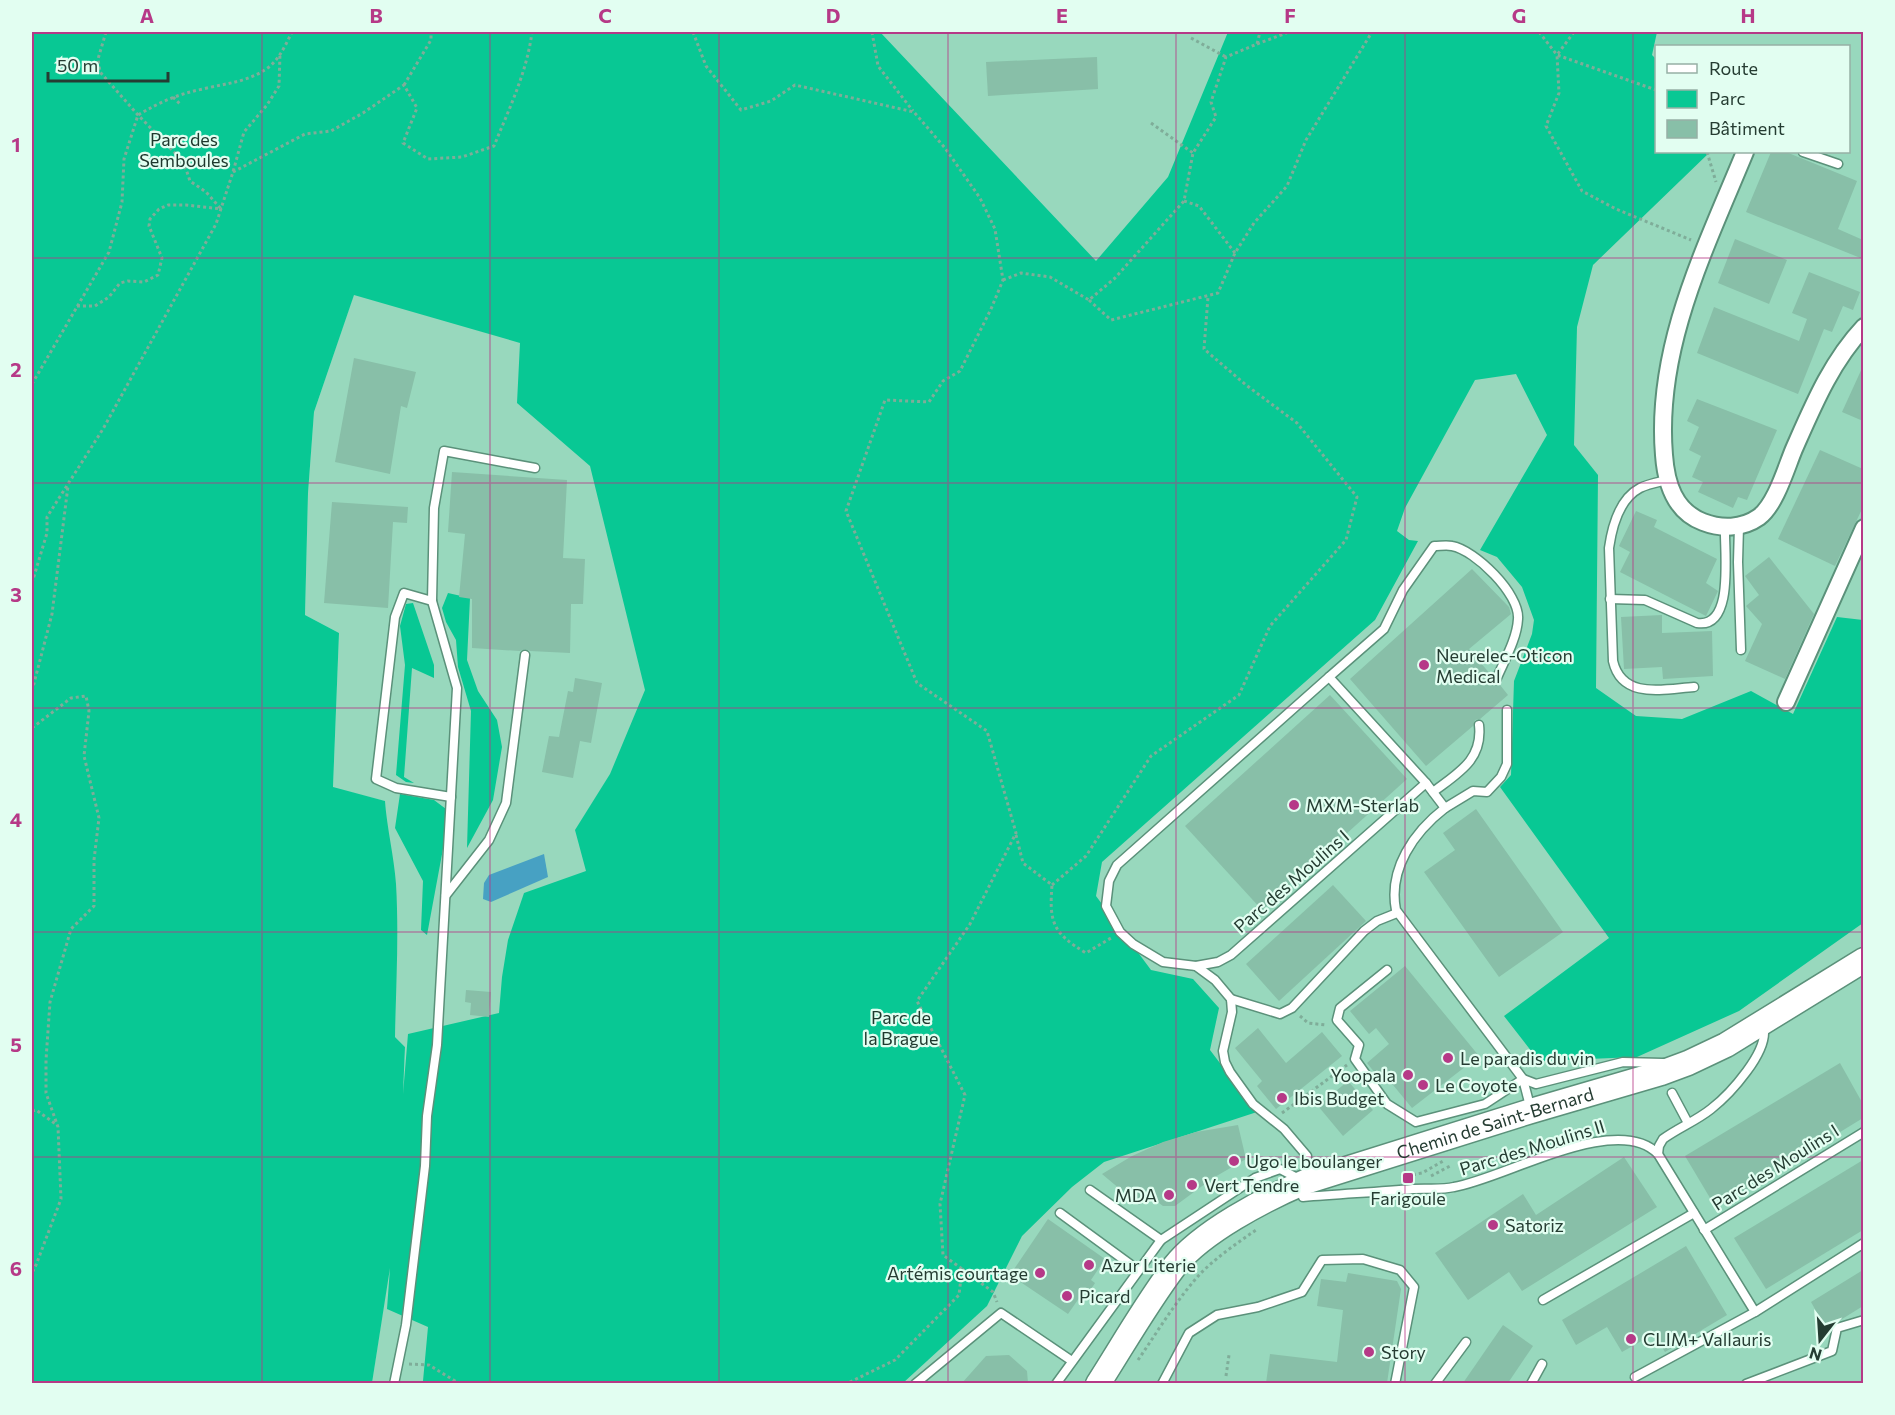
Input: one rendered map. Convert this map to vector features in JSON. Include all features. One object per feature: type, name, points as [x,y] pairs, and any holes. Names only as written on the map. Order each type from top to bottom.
[{"type":"main road","name":"Chemin de Saint-Bernard","points":[[1098,1383],[1175,1266],[1206,1238],[1273,1196],[1304,1189],[1635,1089],[1666,1083],[1688,1063],[1726,1045],[1863,960]]},
{"type":"main road","name":"Chemin de Saint-Bernard","points":[[1113,1383],[1188,1274],[1238,1232],[1304,1189]]},
{"type":"street","points":[[1745,153],[1682,310],[1673,341],[1667,377],[1663,437],[1667,480],[1684,510],[1701,521],[1732,526],[1760,516],[1768,506],[1825,380],[1863,327]]},
{"type":"street","points":[[1786,702],[1863,528]]},
{"type":"lane","points":[[1806,153],[1838,164]]},
{"type":"lane","points":[[394,1383],[410,1291],[425,1166],[427,1116],[437,1045],[457,688],[432,601],[434,508],[444,451],[535,468]]},
{"type":"lane","points":[[1667,480],[1640,488],[1631,495],[1617,517],[1612,530],[1609,548],[1613,661],[1619,677],[1626,683],[1645,690],[1694,687]]},
{"type":"lane","points":[[1610,599],[1645,600],[1697,623],[1705,625],[1714,621],[1723,604],[1732,526]]},
{"type":"lane","points":[[1732,526],[1738,562],[1741,650]]},
{"type":"lane","points":[[1397,913],[1377,921],[1364,931],[1292,1008],[1280,1014],[1231,999],[1215,980],[1196,966],[1163,962],[1133,944],[1120,932],[1106,906],[1109,881],[1117,865],[1384,629],[1403,590],[1434,546],[1453,546],[1472,555],[1490,568],[1507,591],[1518,614],[1513,638],[1496,680]]},
{"type":"lane","points":[[432,601],[404,593],[395,617],[376,779],[396,788],[451,798]]},
{"type":"lane","points":[[446,896],[489,840],[506,803],[525,655]]},
{"type":"lane","points":[[1329,677],[1426,783],[1445,807]]},
{"type":"lane","points":[[1507,710],[1507,764],[1501,777],[1486,792],[1473,791],[1445,807],[1416,836],[1397,872],[1393,897],[1397,913],[1523,1079],[1536,1084],[1623,1062],[1688,1063]]},
{"type":"lane","points":[[1433,792],[1470,761],[1476,752],[1480,737],[1479,725]]},
{"type":"lane","name":"Parc des Moulins I","points":[[1196,966],[1218,962],[1231,955],[1426,783]]},
{"type":"lane","points":[[1388,970],[1340,1008],[1337,1020],[1359,1045],[1355,1059],[1387,1104],[1416,1122],[1485,1104],[1523,1079]]},
{"type":"lane","points":[[1231,999],[1232,1012],[1223,1051],[1225,1062],[1253,1104],[1271,1121],[1284,1129],[1307,1156],[1304,1189]]},
{"type":"lane","points":[[1755,1312],[1658,1154],[1663,1139],[1723,1099],[1750,1066],[1765,1032],[1762,1022]]},
{"type":"lane","points":[[1523,1079],[1525,1121]]},
{"type":"lane","points":[[1666,1083],[1688,1123]]},
{"type":"lane","name":"Parc des Moulins I","points":[[1704,1230],[1863,1132]]},
{"type":"lane","name":"Parc des Moulins II","points":[[1304,1189],[1454,1188],[1561,1152],[1617,1139],[1646,1144],[1658,1154]]},
{"type":"lane","points":[[1056,1383],[1161,1240],[1255,1178],[1280,1169],[1304,1189]]},
{"type":"lane","points":[[1090,1190],[1161,1240]]},
{"type":"lane","points":[[1060,1213],[1138,1270]]},
{"type":"lane","name":"Parc des Moulins I","points":[[1543,1300],[1694,1213]]},
{"type":"lane","points":[[1635,1377],[1755,1312],[1863,1244]]},
{"type":"lane","points":[[1162,1383],[1189,1333],[1217,1315],[1258,1307],[1302,1292],[1322,1260],[1364,1259],[1400,1270],[1414,1287],[1395,1383]]},
{"type":"lane","points":[[915,1383],[1000,1313],[1072,1361]]},
{"type":"lane","points":[[1746,1383],[1832,1351],[1838,1328],[1863,1320]]},
{"type":"lane","points":[[1435,1383],[1466,1342]]},
{"type":"lane","points":[[1532,1383],[1542,1364]]},
{"type":"path","points":[[106,32],[98,59],[100,72],[138,116],[176,154],[186,169],[190,181],[206,192],[222,209]]},
{"type":"path","points":[[32,384],[109,252],[122,201],[124,159],[138,116],[173,97],[247,80],[270,66],[280,54],[292,32]]},
{"type":"path","points":[[233,172],[305,134],[331,131],[363,113],[404,85],[431,40],[431,32]]},
{"type":"path","points":[[404,85],[417,108],[403,143],[428,159],[462,157],[494,146],[529,54],[532,32]]},
{"type":"path","points":[[693,32],[706,66],[741,110],[771,101],[795,85],[914,112]]},
{"type":"path","points":[[872,32],[878,66],[945,148],[980,198],[995,229],[1003,280],[960,371],[943,381],[929,402],[885,400],[846,511],[918,683],[987,731],[1023,863],[1052,885]]},
{"type":"path","points":[[1257,44],[1260,32]]},
{"type":"path","points":[[1089,300],[1115,278],[1184,201],[1193,153],[1216,117],[1211,102],[1226,57],[1289,32]]},
{"type":"path","points":[[1003,280],[1021,273],[1050,277],[1089,300],[1111,320],[1218,293],[1235,254],[1254,223],[1287,186],[1305,140],[1372,32]]},
{"type":"path","points":[[1539,32],[1557,55],[1655,90]]},
{"type":"path","points":[[1574,32],[1557,55],[1559,93],[1546,126],[1582,191],[1616,209],[1707,246]]},
{"type":"path","points":[[1191,38],[1226,57]]},
{"type":"path","points":[[32,583],[47,533],[47,517],[103,429],[216,224],[244,132],[267,105],[279,86],[280,54]]},
{"type":"path","points":[[173,97],[180,104]]},
{"type":"path","points":[[1151,123],[1193,153]]},
{"type":"path","points":[[1184,201],[1199,206],[1235,254]]},
{"type":"path","points":[[77,306],[95,306],[109,297],[120,283],[144,282],[158,275],[162,258],[149,226],[150,219],[159,210],[168,205],[222,209]]},
{"type":"path","points":[[1120,932],[1086,953],[1065,940],[1051,920],[1052,885],[1086,856],[1151,756],[1239,695],[1270,626],[1346,540],[1357,496],[1297,423],[1246,385],[1204,349],[1208,297]]},
{"type":"path","points":[[32,691],[52,614],[68,483]]},
{"type":"path","points":[[32,728],[71,698],[86,696],[89,711],[84,756],[99,818],[93,860],[94,906],[71,929],[50,1002],[46,1093],[58,1126],[61,1199],[32,1273]]},
{"type":"path","points":[[1000,1313],[993,1292],[943,1255],[940,1203],[965,1095],[917,1001],[970,924],[1016,834]]},
{"type":"path","points":[[1292,1008],[1308,1023],[1327,1025],[1337,1020]]},
{"type":"path","points":[[1271,1121],[1339,1071]]},
{"type":"path","points":[[32,1111],[36,1110],[58,1126]]},
{"type":"path","points":[[1400,1178],[1422,1173],[1447,1160]]},
{"type":"path","points":[[1441,1170],[1449,1166]]},
{"type":"path","points":[[1133,1367],[1179,1300],[1202,1273],[1239,1241],[1265,1225]]},
{"type":"path","points":[[846,1383],[895,1360],[959,1295],[962,1269]]},
{"type":"path","points":[[1226,1376],[1229,1356]]},
{"type":"path","points":[[398,1364],[429,1365],[460,1383]]},
{"type":"shaded area","points":[[576,32],[1863,32],[1863,1383],[372,1383],[397,1217],[405,1047],[395,1037],[397,942],[385,801],[333,788],[339,633],[305,615],[308,493],[314,412],[354,294]]},
{"type":"green space","points":[[32,32],[880,32],[1096,261],[1168,177],[1228,32],[1657,32],[1652,55],[1655,58],[1655,153],[1709,153],[1593,265],[1577,327],[1574,445],[1598,475],[1596,688],[1636,716],[1682,719],[1751,691],[1793,714],[1837,617],[1863,620],[1863,923],[1739,1011],[1637,1057],[1539,1061],[1504,1016],[1609,938],[1500,787],[1511,775],[1514,681],[1532,634],[1534,620],[1522,587],[1497,557],[1480,550],[1547,435],[1516,374],[1475,380],[1405,508],[1397,531],[1409,540],[1418,541],[1375,620],[1102,862],[1096,896],[1151,970],[1193,979],[1219,1008],[1210,1050],[1257,1112],[1104,1162],[1072,1187],[1022,1236],[987,1306],[903,1383],[427,1383],[423,1381],[428,1327],[387,1309],[390,1268],[372,1383],[32,1383]],"holes":[[[354,295],[520,343],[517,403],[590,466],[645,690],[610,774],[575,830],[586,871],[524,893],[508,940],[499,1013],[408,1034],[403,1094],[405,1047],[395,1037],[396,884],[385,801],[333,787],[339,633],[305,615],[308,493],[314,412]]]},
{"type":"green space","points":[[448,593],[470,598],[467,660],[478,691],[497,720],[502,747],[493,800],[467,848],[471,711],[458,667],[456,640],[446,622],[442,608]]},
{"type":"green space","points":[[413,603],[434,665],[434,678],[412,668],[404,777],[414,783],[406,782],[396,775],[405,665],[400,626],[406,604]]},
{"type":"green space","points":[[400,794],[434,800],[446,809],[445,838],[427,935],[421,930],[423,881],[395,828]]},
{"type":"water","points":[[544,854],[548,877],[491,902],[483,899],[484,883],[489,875]]},
{"type":"building","points":[[1097,57],[1098,89],[988,96],[986,62]]},
{"type":"building","points":[[1771,153],[1788,153],[1857,181],[1838,229],[1863,240],[1863,259],[1746,212]]},
{"type":"building","points":[[1735,239],[1787,260],[1769,304],[1718,283]]},
{"type":"building","points":[[1809,272],[1860,292],[1853,310],[1843,306],[1832,332],[1824,329],[1798,394],[1697,353],[1714,307],[1799,341],[1807,319],[1792,313]]},
{"type":"building","points":[[354,358],[416,372],[407,408],[401,406],[390,474],[335,462]]},
{"type":"building","points":[[1863,366],[1863,421],[1842,412]]},
{"type":"building","points":[[1697,399],[1777,430],[1747,500],[1738,497],[1733,508],[1698,492],[1703,482],[1692,477],[1701,456],[1689,450],[1699,427],[1687,421]]},
{"type":"building","points":[[1820,450],[1863,469],[1863,507],[1835,566],[1778,539]]},
{"type":"building","points":[[452,472],[567,480],[563,558],[585,559],[583,604],[571,604],[570,653],[472,648],[472,599],[459,597],[465,534],[448,532]]},
{"type":"building","points":[[332,502],[408,507],[407,523],[393,522],[388,608],[324,603]]},
{"type":"building","points":[[1636,511],[1657,520],[1654,527],[1717,559],[1706,583],[1718,591],[1706,616],[1620,572],[1630,552],[1619,546]]},
{"type":"building","points":[[1769,557],[1814,614],[1785,679],[1745,661],[1762,624],[1746,606],[1759,595],[1745,576]]},
{"type":"building","name":"Neurelec-Oticon Medical","points":[[1472,569],[1509,607],[1511,614],[1469,649],[1491,675],[1491,684],[1500,685],[1508,695],[1480,719],[1475,720],[1473,726],[1426,766],[1350,679]]},
{"type":"building","points":[[1662,615],[1662,633],[1712,631],[1713,676],[1663,679],[1662,667],[1624,669],[1621,617]]},
{"type":"building","points":[[575,678],[602,683],[591,743],[580,741],[573,778],[542,772],[549,736],[559,737],[568,691],[573,692]]},
{"type":"building","name":"MXM-Sterlab","points":[[1330,695],[1407,779],[1262,910],[1185,826]]},
{"type":"building","points":[[1476,809],[1563,932],[1499,977],[1424,872],[1455,850],[1443,833]]},
{"type":"building","points":[[1333,885],[1366,921],[1279,1001],[1246,964]]},
{"type":"building","points":[[1405,966],[1479,1056],[1412,1108],[1384,1074],[1379,1078],[1367,1063],[1389,1044],[1376,1028],[1369,1034],[1350,1011]]},
{"type":"building","points":[[466,990],[491,992],[489,1017],[470,1015],[471,1003],[465,1002]]},
{"type":"building","points":[[1258,1028],[1286,1063],[1322,1032],[1342,1056],[1276,1109],[1257,1086],[1262,1081],[1235,1048]]},
{"type":"building","points":[[1840,1063],[1863,1104],[1863,1118],[1716,1208],[1685,1156]]},
{"type":"building","points":[[1348,1081],[1373,1110],[1343,1136],[1318,1106]]},
{"type":"building","points":[[1238,1125],[1246,1159],[1213,1178],[1175,1206],[1163,1206],[1148,1195],[1139,1205],[1102,1174],[1132,1156],[1163,1142],[1196,1132]]},
{"type":"building","points":[[1624,1157],[1657,1207],[1522,1291],[1509,1272],[1468,1300],[1435,1253],[1523,1194],[1536,1215]]},
{"type":"building","points":[[1863,1160],[1863,1230],[1766,1289],[1734,1238]]},
{"type":"building","points":[[1048,1219],[1105,1259],[1091,1280],[1095,1283],[1088,1294],[1084,1291],[1068,1314],[1010,1275]]},
{"type":"building","points":[[1686,1246],[1727,1315],[1665,1352],[1654,1334],[1622,1352],[1607,1327],[1576,1345],[1562,1320]]},
{"type":"building","points":[[1863,1270],[1863,1306],[1826,1329],[1811,1302]]},
{"type":"building","points":[[1348,1273],[1397,1281],[1401,1289],[1387,1383],[1266,1383],[1270,1354],[1337,1362],[1343,1310],[1317,1306],[1321,1279],[1346,1282]]},
{"type":"building","points":[[1503,1325],[1533,1346],[1508,1383],[1463,1383]]},
{"type":"building","points":[[1009,1355],[1027,1371],[1028,1383],[962,1383],[986,1356]]},
{"type":"place","name":"Neurelec-Oticon Medical","points":[[1424,665]]},
{"type":"place","name":"MXM-Sterlab","points":[[1294,805]]},
{"type":"place","name":"Le paradis du vin","points":[[1448,1058]]},
{"type":"place","name":"Yoopala","points":[[1408,1075]]},
{"type":"place","name":"Le Coyote","points":[[1423,1085]]},
{"type":"place","name":"Ibis Budget","points":[[1282,1098]]},
{"type":"place","name":"Ugo le boulanger","points":[[1234,1161]]},
{"type":"place","name":"Farigoule","points":[[1408,1178]]},
{"type":"place","name":"Vert Tendre","points":[[1192,1185]]},
{"type":"place","name":"MDA","points":[[1169,1195]]},
{"type":"place","name":"Satoriz","points":[[1493,1225]]},
{"type":"place","name":"Azur Literie","points":[[1089,1265]]},
{"type":"place","name":"Artémis courtage","points":[[1040,1273]]},
{"type":"place","name":"Picard","points":[[1067,1296]]},
{"type":"place","name":"CLIM+ Vallauris","points":[[1631,1339]]},
{"type":"place","name":"Story","points":[[1369,1352]]},
{"type":"park label","name":"Parc des Semboules","points":[[184,149]]},
{"type":"park label","name":"Parc de la Brague","points":[[901,1027]]}]
